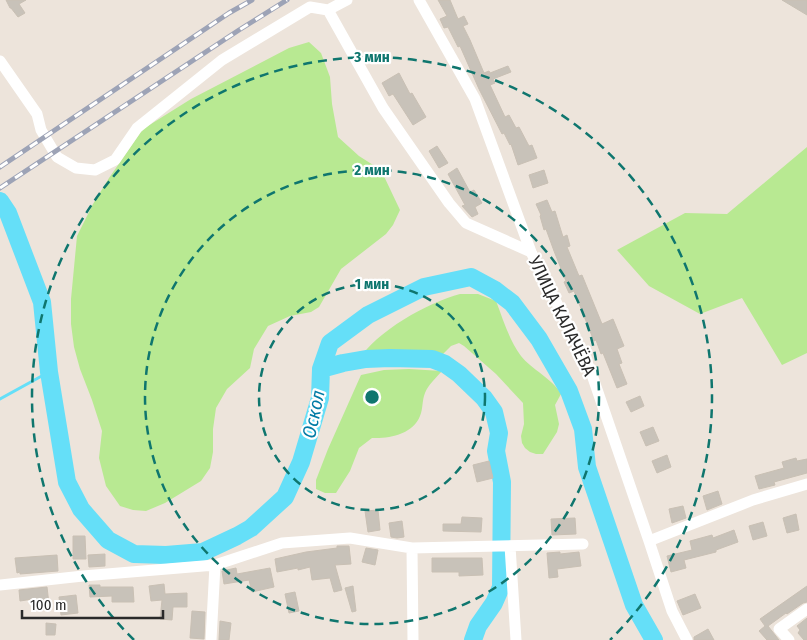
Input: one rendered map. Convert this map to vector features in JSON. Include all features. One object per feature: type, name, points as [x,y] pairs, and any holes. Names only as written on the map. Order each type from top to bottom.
[{"type":"street","points":[[0,61],[37,114],[41,130],[57,157],[76,168],[95,170],[115,160],[137,128],[222,60],[310,7],[328,10],[347,0]]},
{"type":"street","name":"УЛИЦА КАЛАЧЁВА","points":[[419,0],[475,99],[531,252],[590,369],[650,541],[672,611],[687,640]]},
{"type":"street","points":[[328,10],[383,108],[449,203],[466,223],[531,252]]},
{"type":"street","points":[[650,541],[754,500],[807,484]]},
{"type":"street","points":[[0,585],[215,565],[282,543],[350,538],[412,548],[583,544]]},
{"type":"street","points":[[504,546],[516,640]]},
{"type":"street","points":[[412,548],[413,640]]},
{"type":"street","points":[[210,640],[215,565]]},
{"type":"street","points":[[789,640],[779,629],[807,609]]},
{"type":"green space","points":[[309,42],[321,53],[330,77],[332,104],[338,137],[359,156],[381,170],[400,210],[393,225],[386,234],[341,269],[319,307],[311,312],[290,316],[268,326],[254,349],[250,368],[227,389],[216,408],[210,468],[201,481],[165,503],[146,511],[120,506],[106,486],[99,458],[102,431],[74,347],[71,324],[71,299],[77,236],[109,178],[143,129],[191,99],[289,48]]},
{"type":"green space","points":[[807,147],[807,353],[782,365],[742,298],[700,314],[649,286],[617,250],[685,213],[727,214]]},
{"type":"green space","points":[[460,294],[478,294],[496,301],[510,336],[521,356],[552,383],[561,394],[555,405],[559,424],[557,432],[543,454],[530,452],[522,443],[521,436],[524,424],[523,403],[496,374],[459,343],[451,346],[441,356],[400,355],[359,360],[377,339],[390,329],[433,304]]},
{"type":"green space","points":[[384,370],[442,371],[426,390],[417,422],[400,434],[386,438],[372,438],[359,448],[350,471],[336,493],[325,493],[316,489],[316,480],[328,449],[361,375]]},
{"type":"building","points":[[6,0],[26,0],[19,4],[25,13],[18,17]]},
{"type":"building","points":[[438,0],[450,0],[458,19],[464,16],[468,24],[463,26],[484,73],[489,71],[490,73],[508,66],[511,72],[493,79],[495,83],[490,85],[505,117],[509,115],[516,128],[519,127],[529,146],[532,145],[537,158],[518,165],[511,144],[504,133],[502,134],[460,46],[458,47],[448,27],[444,28],[440,19],[447,16]]},
{"type":"building","points":[[782,0],[807,0],[807,15]]},
{"type":"building","points":[[399,73],[410,94],[412,93],[426,117],[413,125],[393,94],[389,96],[382,83]]},
{"type":"building","points":[[437,146],[448,163],[439,168],[429,151]]},
{"type":"building","points":[[457,168],[470,192],[474,190],[482,203],[475,207],[478,214],[472,217],[462,206],[465,205],[448,174]]},
{"type":"building","points":[[544,170],[548,183],[533,188],[529,175]]},
{"type":"building","points":[[547,200],[552,212],[555,211],[563,237],[567,235],[570,246],[567,247],[579,276],[582,275],[602,324],[613,319],[624,346],[617,349],[622,363],[619,364],[627,384],[617,388],[603,353],[601,354],[596,340],[594,341],[574,291],[569,293],[564,282],[566,281],[546,229],[544,230],[541,215],[536,204]]},
{"type":"building","points":[[640,396],[644,406],[631,412],[626,402]]},
{"type":"building","points":[[653,427],[659,441],[646,446],[640,432]]},
{"type":"building","points":[[667,455],[671,467],[657,473],[652,461]]},
{"type":"building","points":[[796,458],[797,461],[807,459],[807,473],[774,482],[775,485],[759,489],[755,476],[784,468],[782,462]]},
{"type":"building","points":[[489,461],[493,478],[477,482],[473,465]]},
{"type":"building","points":[[718,491],[722,504],[707,510],[703,496]]},
{"type":"building","points":[[683,506],[686,518],[672,523],[669,509]]},
{"type":"building","points":[[378,510],[380,530],[368,532],[365,511]]},
{"type":"building","points":[[796,514],[799,530],[787,533],[783,518]]},
{"type":"building","points":[[462,517],[482,518],[481,532],[443,531],[443,524],[461,524]]},
{"type":"building","points":[[575,518],[576,534],[552,535],[551,519]]},
{"type":"building","points":[[402,521],[404,537],[391,537],[389,523]]},
{"type":"building","points":[[763,522],[767,536],[753,540],[749,526]]},
{"type":"building","points":[[734,530],[738,542],[716,550],[716,552],[684,560],[686,568],[671,572],[667,556],[692,550],[690,541],[712,535],[713,538]]},
{"type":"building","points":[[73,536],[85,536],[86,559],[73,559]]},
{"type":"building","points":[[337,546],[349,546],[351,564],[335,565],[342,590],[334,592],[330,578],[312,580],[310,567],[277,572],[275,559],[337,548]]},
{"type":"building","points":[[366,548],[378,550],[375,565],[362,562]]},
{"type":"building","points":[[560,552],[560,554],[579,552],[581,566],[557,569],[558,577],[549,578],[547,553]]},
{"type":"building","points":[[105,554],[105,566],[89,567],[88,555]]},
{"type":"building","points":[[57,555],[58,571],[17,573],[15,558]]},
{"type":"building","points":[[432,558],[482,558],[483,575],[459,576],[459,572],[432,572]]},
{"type":"building","points":[[236,568],[237,574],[270,568],[274,587],[252,592],[249,580],[224,584],[222,571]]},
{"type":"building","points":[[164,584],[165,594],[187,593],[187,607],[173,607],[172,620],[160,619],[162,600],[151,601],[149,586]]},
{"type":"building","points":[[89,585],[133,587],[134,602],[112,602],[112,596],[90,597]]},
{"type":"building","points":[[353,586],[356,611],[352,612],[345,588]]},
{"type":"building","points":[[807,586],[807,602],[786,613],[768,626],[779,640],[767,640],[759,631],[765,626],[760,619]]},
{"type":"building","points":[[47,587],[49,604],[33,606],[33,599],[20,601],[19,590]]},
{"type":"building","points":[[295,592],[299,611],[289,613],[285,594]]},
{"type":"building","points":[[695,594],[701,608],[683,615],[677,601]]},
{"type":"building","points":[[76,595],[78,613],[61,615],[59,597]]},
{"type":"building","points":[[192,611],[205,612],[204,639],[190,638]]},
{"type":"building","points":[[807,618],[807,640],[804,640],[798,633],[800,630],[797,626]]},
{"type":"building","points":[[220,621],[231,623],[229,640],[219,640]]},
{"type":"building","points":[[46,623],[56,624],[55,635],[46,635]]},
{"type":"building","points":[[708,629],[714,640],[694,640],[694,637]]},
{"type":"waterway","name":"Оскол","points":[[0,201],[8,213],[42,302],[49,372],[67,482],[81,509],[108,540],[134,554],[166,555],[203,552],[251,528],[285,497],[301,462],[320,398],[321,369],[330,343],[368,315],[424,287],[471,277],[495,290],[512,303],[539,339],[569,391],[583,429],[587,467],[634,605],[654,640]]},
{"type":"waterway","points":[[321,369],[366,359],[432,359],[445,364],[459,374],[484,398],[494,412],[499,433],[496,451],[502,482],[501,587],[494,603],[478,626],[473,640]]},
{"type":"waterway","points":[[0,399],[49,372]]},
{"type":"railway","points":[[0,167],[229,13],[252,0]]},
{"type":"railway","points":[[0,188],[287,0]]}]
